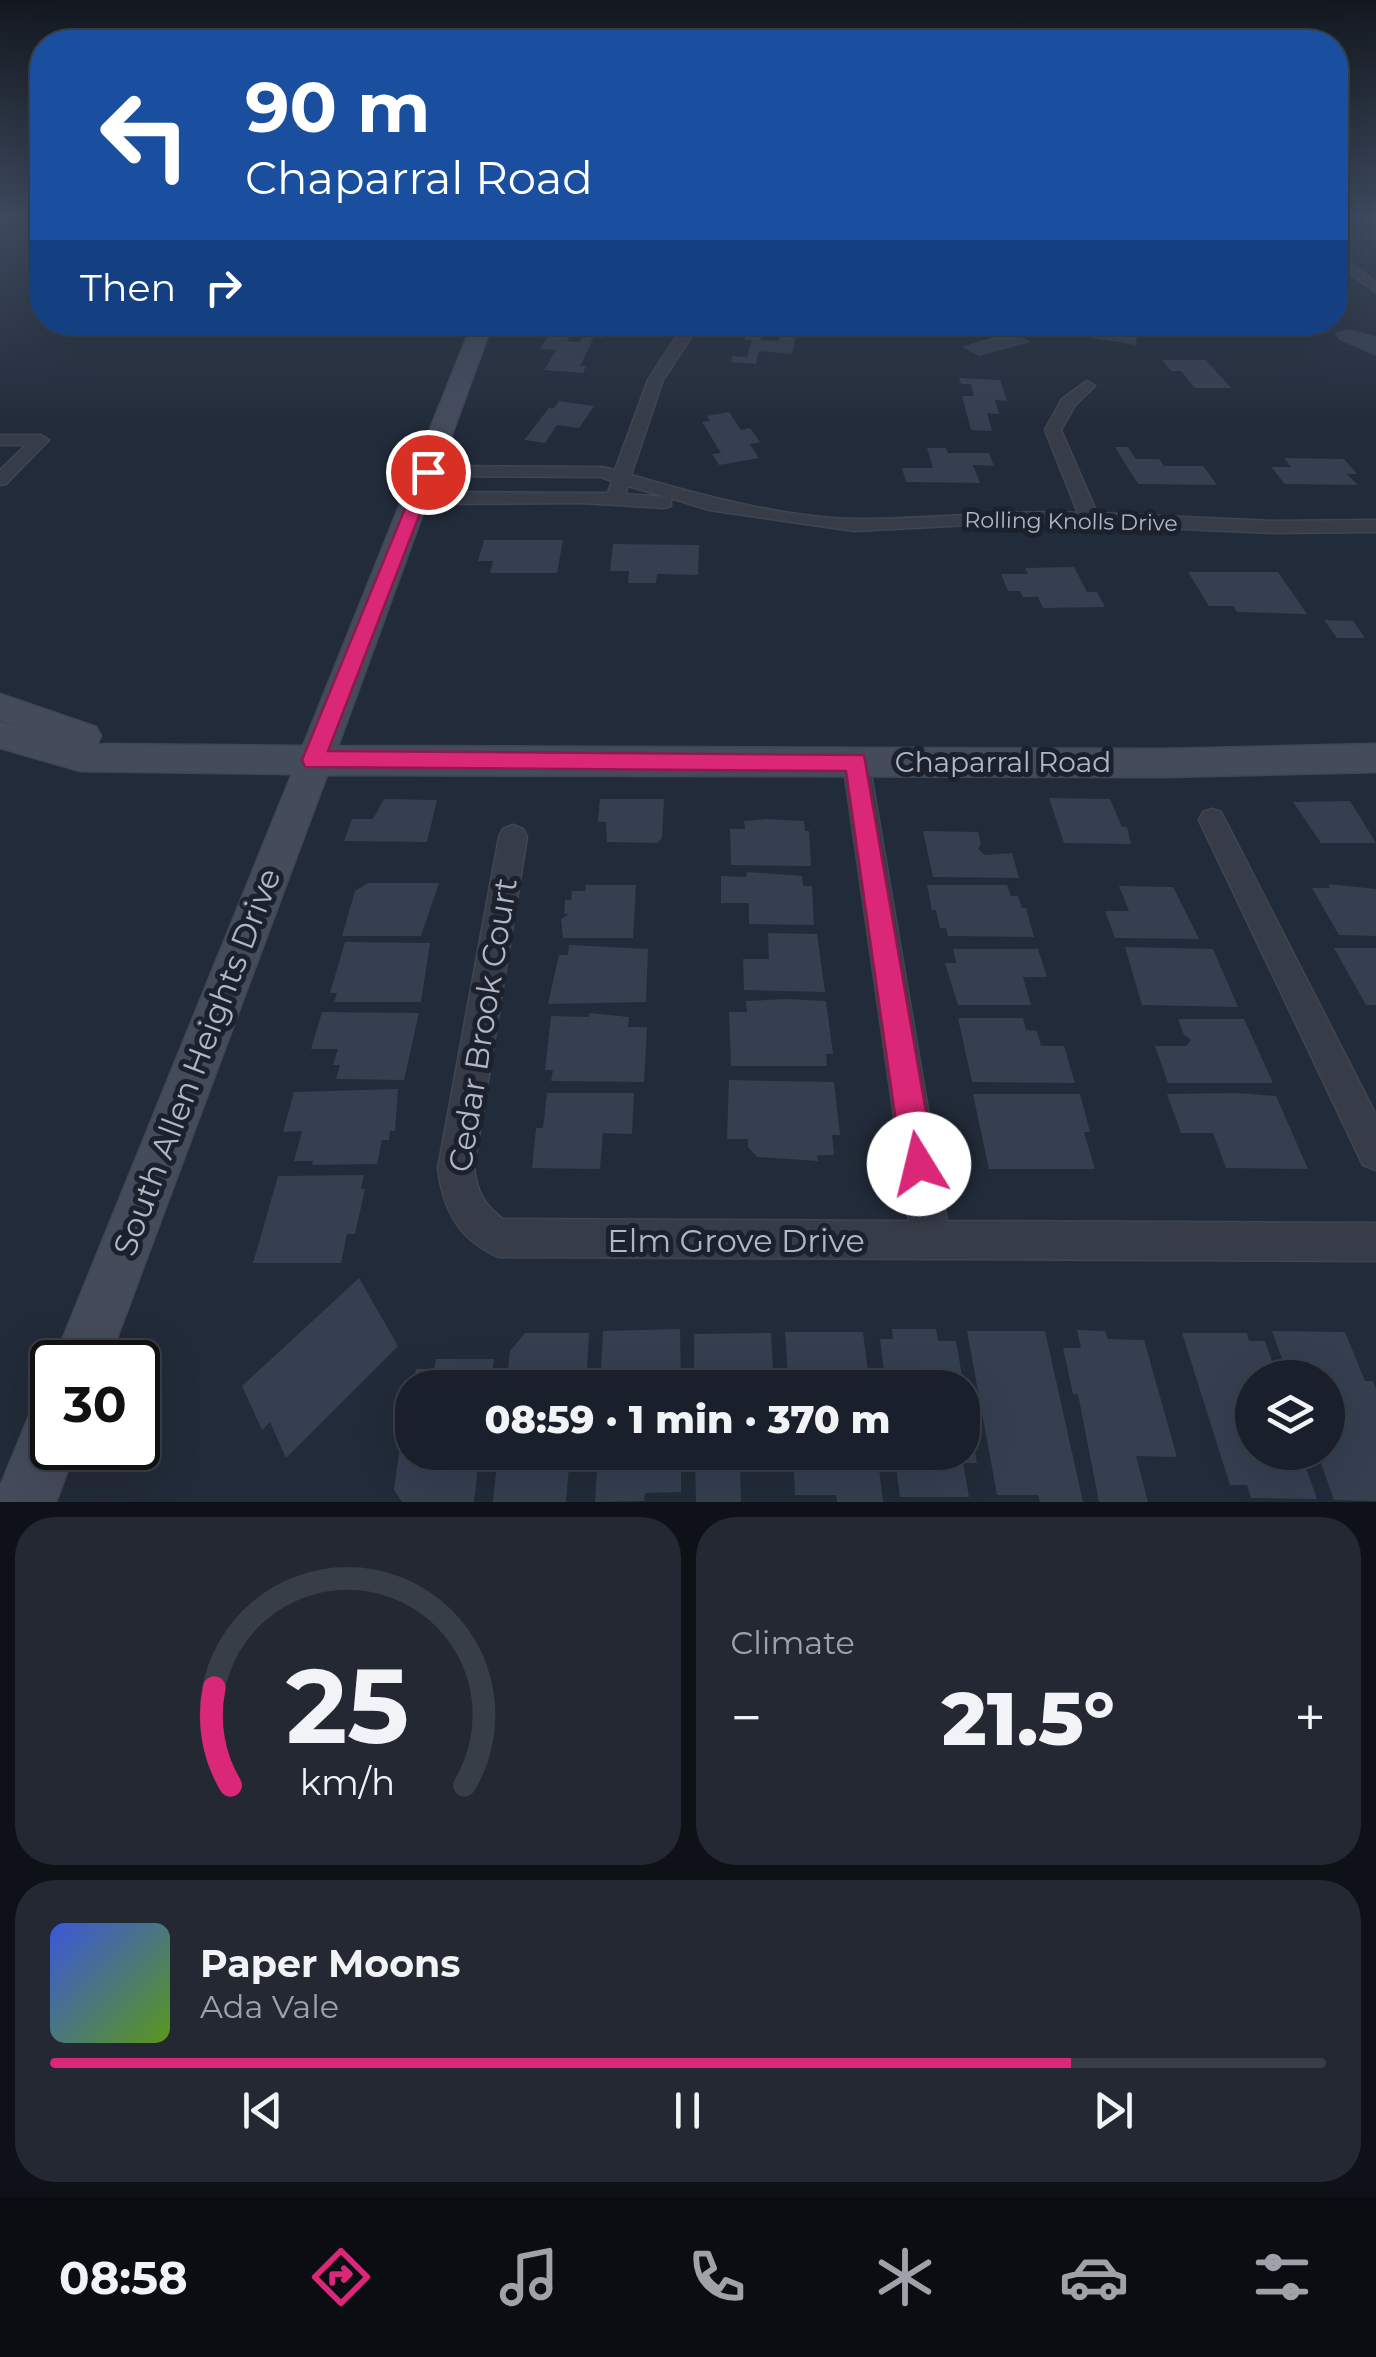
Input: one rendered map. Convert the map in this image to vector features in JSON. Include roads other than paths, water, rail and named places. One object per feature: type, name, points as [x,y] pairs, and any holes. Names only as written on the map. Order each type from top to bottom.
[{"type":"main road","name":"South Allen Heights Drive","points":[[89,1340],[428,472],[477,335]]},
{"type":"main road","name":"Chaparral Road","points":[[0,708],[150,760]]},
{"type":"main road","name":"Chaparral Road","points":[[0,735],[80,757],[150,760],[1165,763],[1376,758]]},
{"type":"main road","points":[[25,1502],[37,1470]]},
{"type":"street","points":[[615,498],[662,367],[685,335]]},
{"type":"street","points":[[1087,386],[1068,402],[1052,430],[1090,518]]},
{"type":"street","points":[[0,440],[40,440],[0,480]]},
{"type":"street","points":[[483,497],[492,471]]},
{"type":"street","name":"Rolling Knolls Drive","points":[[428,472],[602,472],[708,504]]},
{"type":"street","name":"Rolling Knolls Drive","points":[[417,498],[615,498],[708,504],[854,524],[980,517],[1376,526]]},
{"type":"street","points":[[856,762],[931,1241]]},
{"type":"street","points":[[1212,820],[1376,1152]]},
{"type":"street","name":"Cedar Brook Court","points":[[466,1212],[458,1191],[456,1168],[514,837]]},
{"type":"street","name":"Elm Grove Drive","points":[[466,1212],[480,1228],[499,1238],[520,1241],[1376,1242]]}]
